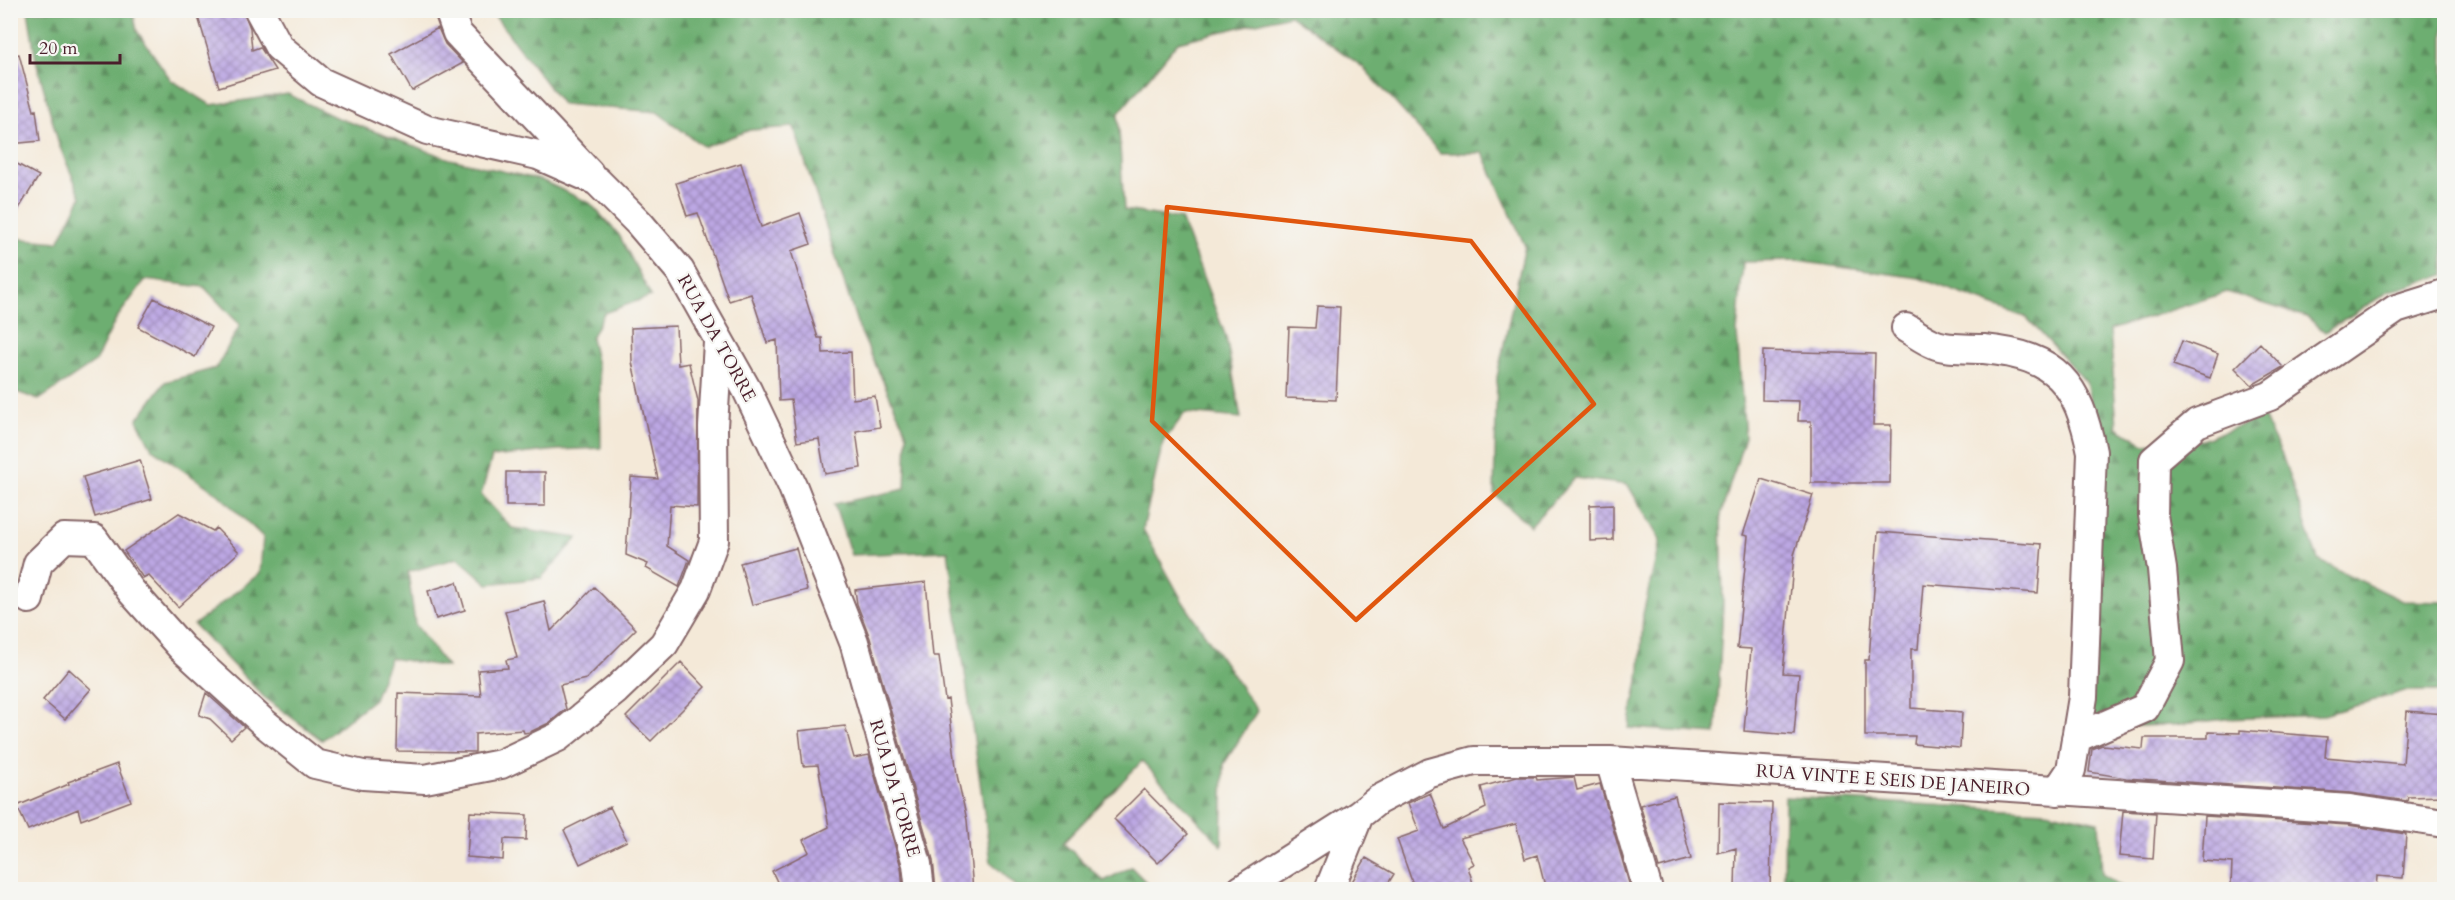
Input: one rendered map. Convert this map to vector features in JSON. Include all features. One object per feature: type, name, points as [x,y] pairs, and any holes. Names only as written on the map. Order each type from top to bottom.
[{"type":"street","name":"RUA DA TORRE","points":[[259,10],[279,47],[321,82],[427,130],[538,156],[597,181],[639,223],[680,271],[747,390],[792,485],[854,642],[917,864],[920,890]]},
{"type":"street","points":[[449,10],[457,33],[597,181]]},
{"type":"street","points":[[2076,738],[2145,708],[2170,661],[2163,569],[2153,515],[2154,460],[2198,423],[2270,396],[2396,309],[2445,294]]},
{"type":"street","points":[[1906,328],[1935,345],[2009,352],[2045,363],[2065,381],[2084,414],[2092,452],[2083,698],[2070,770],[2057,791]]},
{"type":"street","points":[[29,599],[38,563],[64,538],[94,539],[131,591],[182,648],[264,723],[315,764],[363,775],[425,779],[501,764],[558,736],[616,690],[664,644],[696,590],[714,541],[713,427],[718,342]]},
{"type":"street","name":"RUA VINTE E SEIS DE JANEIRO","points":[[1241,890],[1359,815],[1377,801],[1430,773],[1474,761],[1610,761],[2350,809],[2443,827]]},
{"type":"street","points":[[1610,761],[1648,890]]},
{"type":"street","points":[[1329,890],[1359,815]]},
{"type":"highlighted area","points":[[1167,207],[1471,241],[1594,404],[1356,620],[1152,421]]},
{"type":"green space","points":[[28,11],[133,11],[137,31],[171,80],[211,105],[288,94],[335,117],[450,159],[541,180],[590,203],[619,235],[651,296],[604,313],[591,338],[600,380],[601,448],[492,457],[481,495],[512,528],[578,538],[541,578],[488,584],[458,558],[408,572],[415,624],[447,667],[390,658],[374,699],[322,740],[264,697],[194,625],[260,573],[263,537],[218,494],[152,449],[137,420],[165,382],[216,368],[240,325],[204,287],[145,280],[116,319],[95,362],[39,400],[11,390],[11,233],[14,238],[58,242],[81,197],[59,145],[36,60]]},
{"type":"green space","points":[[491,11],[2444,11],[2444,275],[2388,292],[2325,332],[2307,317],[2227,292],[2110,330],[2117,427],[2144,444],[2202,440],[2263,417],[2282,455],[2318,560],[2402,601],[2444,602],[2444,691],[2405,691],[2324,715],[2226,719],[2173,725],[2085,727],[2104,465],[2086,382],[2027,318],[1919,278],[1797,261],[1743,262],[1737,333],[1745,437],[1721,514],[1723,606],[1716,734],[1629,728],[1640,670],[1643,614],[1660,540],[1628,485],[1575,478],[1530,526],[1494,494],[1497,377],[1525,246],[1483,153],[1440,153],[1364,68],[1290,15],[1178,42],[1118,114],[1124,210],[1181,219],[1226,337],[1241,418],[1185,413],[1163,442],[1143,529],[1183,602],[1257,711],[1224,764],[1222,846],[1142,761],[1063,843],[1104,881],[1131,867],[1153,889],[1019,889],[991,862],[948,551],[851,555],[834,504],[905,489],[907,434],[858,326],[794,127],[750,130],[704,147],[657,112],[562,104]]},
{"type":"green space","points":[[1785,797],[2046,811],[2099,822],[2102,874],[2125,889],[1784,889]]},
{"type":"building","points":[[196,10],[243,10],[250,28],[252,50],[260,47],[275,70],[219,87]]},
{"type":"building","points":[[438,28],[445,44],[463,63],[412,91],[391,54]]},
{"type":"building","points":[[19,54],[34,111],[36,110],[40,141],[10,144],[10,55]]},
{"type":"building","points":[[10,160],[39,176],[10,223]]},
{"type":"building","points":[[741,163],[761,227],[800,213],[811,244],[791,251],[818,338],[822,338],[823,353],[851,352],[853,399],[875,396],[880,427],[856,431],[861,468],[825,474],[819,439],[797,442],[791,400],[779,401],[777,340],[767,343],[751,294],[729,301],[698,213],[687,216],[676,183]]},
{"type":"building","points":[[154,298],[211,327],[195,357],[138,327]]},
{"type":"building","points":[[1317,306],[1340,307],[1336,400],[1286,398],[1289,327],[1315,328]]},
{"type":"building","points":[[676,326],[678,365],[689,363],[698,401],[697,507],[670,505],[667,546],[689,560],[679,587],[646,568],[648,564],[626,555],[631,477],[658,479],[632,362],[631,328]]},
{"type":"building","points":[[2182,341],[2218,354],[2210,378],[2173,365]]},
{"type":"building","points":[[2260,343],[2283,367],[2252,385],[2235,368]]},
{"type":"building","points":[[1763,351],[1875,354],[1873,425],[1891,425],[1890,483],[1811,483],[1811,421],[1798,421],[1799,401],[1762,400]]},
{"type":"building","points":[[140,460],[152,499],[95,517],[83,477]]},
{"type":"building","points":[[506,472],[545,472],[545,506],[506,506]]},
{"type":"building","points":[[1761,479],[1813,495],[1794,555],[1783,673],[1799,674],[1794,735],[1744,731],[1751,649],[1737,648],[1748,536],[1743,535]]},
{"type":"building","points":[[1613,504],[1613,540],[1590,541],[1590,505]]},
{"type":"building","points":[[179,513],[213,531],[216,528],[239,552],[178,607],[148,575],[143,578],[124,551]]},
{"type":"building","points":[[1878,532],[2042,544],[2038,593],[1923,584],[1918,649],[1911,649],[1911,708],[1962,712],[1960,748],[1914,744],[1915,736],[1865,736],[1865,660],[1869,660]]},
{"type":"building","points":[[796,548],[807,590],[752,605],[740,563]]},
{"type":"building","points":[[457,582],[465,610],[436,619],[428,591]]},
{"type":"building","points":[[926,582],[933,656],[939,656],[945,700],[948,699],[957,775],[967,820],[973,890],[936,890],[933,860],[870,638],[857,604],[855,590]]},
{"type":"building","points":[[594,587],[636,629],[586,679],[560,685],[566,709],[549,723],[530,732],[524,733],[523,730],[475,734],[475,752],[397,751],[398,693],[481,696],[478,670],[508,668],[506,660],[517,658],[505,611],[544,601],[551,631]]},
{"type":"building","points":[[681,662],[705,687],[651,741],[626,717]]},
{"type":"building","points":[[69,669],[91,689],[65,719],[43,700]]},
{"type":"building","points":[[206,693],[244,727],[231,739],[210,719],[199,715]]},
{"type":"building","points":[[2407,711],[2445,714],[2445,796],[2408,797],[2407,801],[2351,793],[2126,778],[2089,772],[2092,749],[2102,745],[2143,749],[2144,738],[2208,738],[2208,732],[2240,733],[2240,730],[2327,737],[2325,757],[2403,764]]},
{"type":"building","points":[[845,726],[854,758],[869,755],[901,867],[903,890],[781,890],[772,871],[809,852],[803,840],[829,827],[818,765],[803,766],[799,731]]},
{"type":"building","points":[[117,764],[131,801],[81,820],[78,809],[28,830],[17,806],[69,784],[68,782]]},
{"type":"building","points":[[1517,777],[1536,777],[1537,780],[1574,777],[1577,790],[1600,784],[1631,890],[1546,890],[1537,855],[1525,859],[1516,824],[1460,838],[1474,864],[1468,867],[1475,890],[1415,890],[1397,839],[1419,831],[1408,803],[1430,793],[1444,829],[1486,808],[1481,787]]},
{"type":"building","points":[[1144,789],[1188,834],[1158,863],[1114,819]]},
{"type":"building","points":[[1675,796],[1691,859],[1659,868],[1640,805]]},
{"type":"building","points":[[1719,802],[1772,803],[1770,890],[1735,890],[1736,848],[1718,853]]},
{"type":"building","points":[[610,807],[627,841],[580,864],[564,830]]},
{"type":"building","points":[[2123,811],[2156,813],[2153,859],[2119,856]]},
{"type":"building","points":[[470,812],[527,815],[526,840],[504,839],[503,860],[467,857]]},
{"type":"building","points":[[2205,816],[2348,825],[2406,834],[2403,878],[2377,876],[2376,890],[2321,890],[2231,884],[2232,863],[2202,861]]},
{"type":"building","points":[[1366,858],[1394,874],[1384,890],[1347,890]]}]
